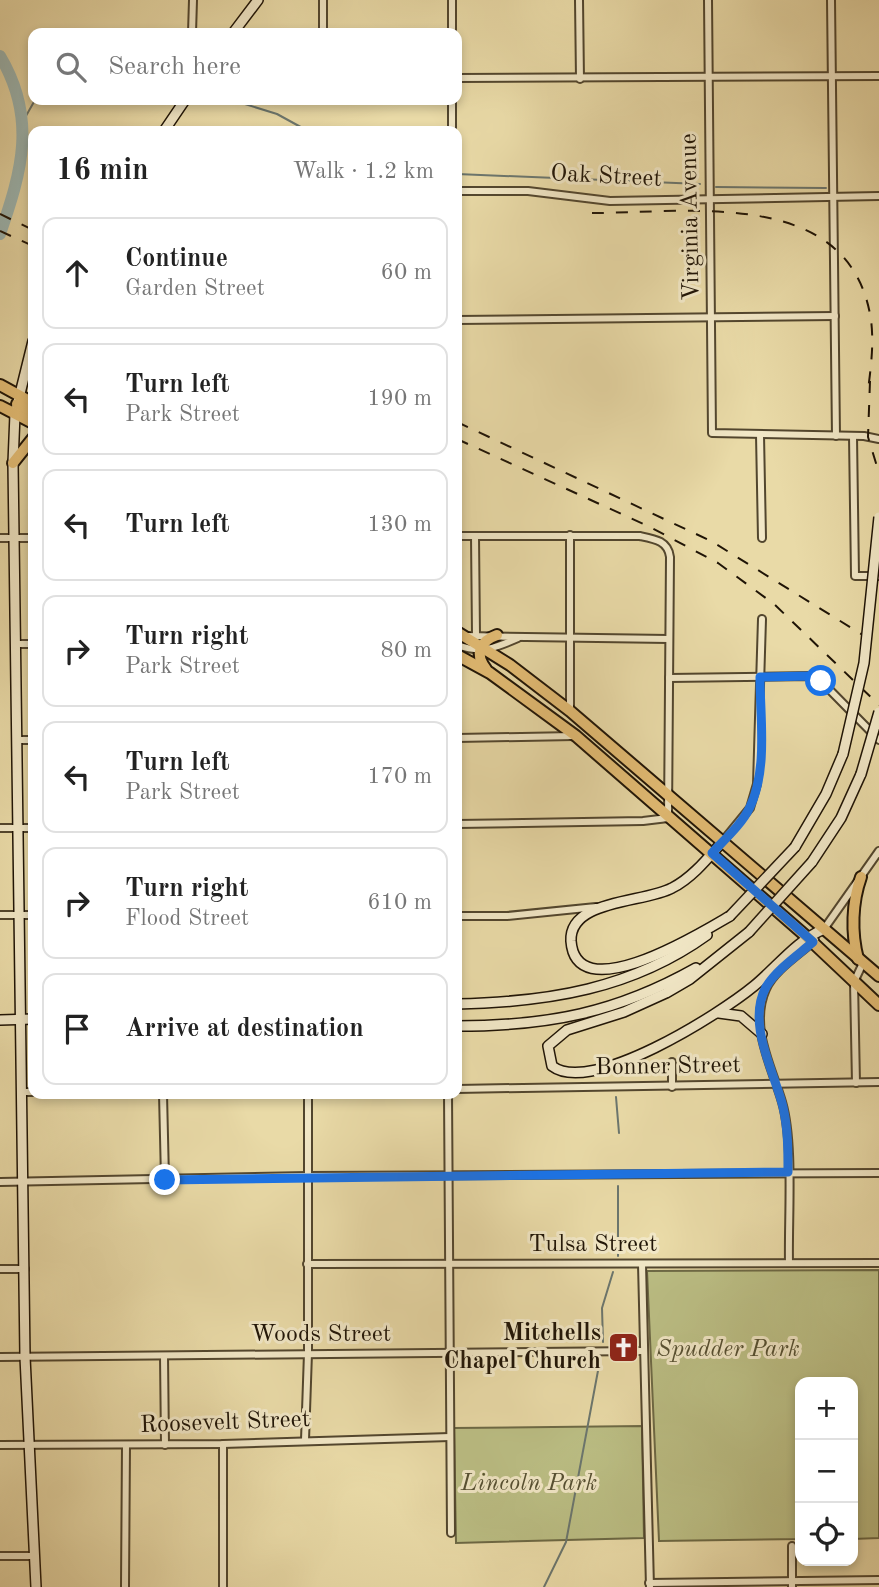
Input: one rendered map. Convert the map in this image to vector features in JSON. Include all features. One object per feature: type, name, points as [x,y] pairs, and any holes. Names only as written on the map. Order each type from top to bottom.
[{"type":"main road","points":[[0,385],[28,417]]},
{"type":"main road","points":[[0,406],[28,403]]},
{"type":"main road","points":[[17,404],[28,410]]},
{"type":"main road","points":[[13,463],[28,444]]},
{"type":"main road","points":[[490,673],[480,661],[488,638],[497,635]]},
{"type":"main road","points":[[462,639],[483,650],[570,711],[879,976]]},
{"type":"main road","points":[[462,658],[490,673],[576,736],[810,939],[879,1005]]},
{"type":"main road","points":[[861,877],[854,913],[855,945],[861,961]]},
{"type":"street","points":[[192,28],[193,0]]},
{"type":"street","points":[[237,28],[258,0]]},
{"type":"street","points":[[323,0],[323,28]]},
{"type":"street","points":[[452,28],[453,0]]},
{"type":"street","points":[[579,0],[580,79]]},
{"type":"street","name":"Virginia Avenue","points":[[708,0],[712,433],[760,435]]},
{"type":"street","points":[[831,0],[836,436]]},
{"type":"street","points":[[462,79],[879,76]]},
{"type":"street","points":[[167,126],[182,105]]},
{"type":"street","points":[[452,105],[452,126]]},
{"type":"street","name":"Oak Street","points":[[462,191],[528,191],[596,200],[710,201],[879,196]]},
{"type":"street","points":[[462,320],[835,316]]},
{"type":"street","points":[[28,374],[17,404],[13,463],[19,915],[28,1079]]},
{"type":"street","points":[[762,538],[760,435],[853,436],[879,439]]},
{"type":"street","points":[[853,436],[855,576],[879,576]]},
{"type":"street","points":[[462,1004],[526,1002],[600,988],[679,953],[730,916],[795,847],[826,794],[843,754],[864,663],[879,517]]},
{"type":"street","points":[[462,536],[640,536],[663,543],[669,548],[670,796],[668,818],[643,821],[462,824]]},
{"type":"street","points":[[475,536],[476,635]]},
{"type":"street","points":[[570,536],[570,711]]},
{"type":"street","points":[[0,538],[28,538]]},
{"type":"street","points":[[462,916],[508,916],[634,901],[674,888],[712,853],[750,808],[757,784],[762,619]]},
{"type":"street","points":[[462,637],[669,639]]},
{"type":"street","points":[[483,650],[518,638]]},
{"type":"street","points":[[17,644],[28,644]]},
{"type":"street","points":[[669,678],[811,676],[821,681],[879,740]]},
{"type":"street","points":[[879,712],[861,774],[841,818],[812,862],[749,932],[690,979],[666,993],[624,1012],[559,1034],[548,1046],[548,1061],[558,1071],[566,1073],[594,1070],[641,1053],[716,1013],[752,988],[824,929],[879,851]]},
{"type":"street","points":[[462,738],[576,736]]},
{"type":"street","points":[[17,740],[28,740]]},
{"type":"street","points":[[0,828],[28,828]]},
{"type":"street","points":[[605,905],[582,916],[571,938],[575,956],[581,963],[600,971],[626,966],[654,955],[730,916]]},
{"type":"street","points":[[0,915],[28,915]]},
{"type":"street","points":[[789,1263],[786,1121],[776,1085],[766,1063],[762,1034],[762,1000],[768,985],[810,939]]},
{"type":"street","points":[[462,1026],[541,1023],[595,1012],[661,988],[712,959]]},
{"type":"street","points":[[856,1083],[854,982],[861,961]]},
{"type":"street","points":[[716,1013],[741,1016],[762,1034]]},
{"type":"street","points":[[0,1020],[28,1020]]},
{"type":"street","points":[[672,1062],[672,1087]]},
{"type":"street","name":"Bonner Street","points":[[462,1088],[879,1082]]},
{"type":"street","points":[[29,1099],[24,1181],[25,1357],[36,1587]]},
{"type":"street","points":[[163,1099],[165,1180]]},
{"type":"street","points":[[305,1440],[308,1353],[308,1099]]},
{"type":"street","points":[[448,1099],[451,1533]]},
{"type":"street","points":[[0,1182],[308,1176],[879,1173]]},
{"type":"street","name":"Tulsa Street","points":[[307,1264],[879,1263]]},
{"type":"street","points":[[642,1264],[642,1351],[650,1585],[792,1585],[879,1580]]},
{"type":"street","points":[[0,1269],[25,1269]]},
{"type":"street","name":"Woods Street","points":[[0,1357],[642,1351]]},
{"type":"street","points":[[164,1356],[165,1445]]},
{"type":"street","name":"Roosevelt Street","points":[[0,1445],[223,1444],[450,1437]]},
{"type":"street","points":[[223,1444],[223,1587]]},
{"type":"street","points":[[125,1587],[126,1445]]},
{"type":"street","points":[[792,1546],[792,1585]]},
{"type":"street","points":[[0,1556],[35,1556]]},
{"type":"green space","name":"Spudder Park","points":[[879,1270],[879,1538],[858,1539],[858,1377],[795,1377],[795,1539],[659,1541],[647,1271]]},
{"type":"green space","name":"Lincoln Park","points":[[642,1426],[644,1538],[456,1543],[454,1428]]},
{"type":"waterway","points":[[0,56],[12,79],[22,123],[19,166],[0,234]]},
{"type":"waterway","points":[[22,123],[32,105]]},
{"type":"waterway","points":[[248,105],[277,114],[299,126]]},
{"type":"waterway","points":[[462,174],[700,184]]},
{"type":"waterway","points":[[716,187],[826,188]]},
{"type":"waterway","points":[[616,1097],[619,1133]]},
{"type":"waterway","points":[[618,1186],[618,1256]]},
{"type":"waterway","points":[[603,1342],[602,1308],[613,1272]]},
{"type":"waterway","points":[[544,1587],[566,1542],[600,1360]]},
{"type":"railway","points":[[592,213],[674,211],[760,216],[800,227],[833,247],[857,277],[871,320],[872,346],[868,390]]},
{"type":"railway","points":[[0,214],[28,228]]},
{"type":"railway","points":[[0,231],[28,244]]},
{"type":"railway","points":[[870,381],[868,437],[879,473]]},
{"type":"railway","points":[[462,424],[711,541],[879,645]]},
{"type":"railway","points":[[462,441],[650,527],[718,563],[774,604],[879,705]]},
{"type":"place","name":"Mitchells Chapel Church","points":[[624,1348]]},
{"type":"route","points":[[165,1180],[308,1176],[788,1172],[786,1121],[776,1085],[766,1063],[762,1040],[762,1000],[768,985],[813,942],[712,853],[744,817],[754,797],[759,771],[760,677],[811,676],[821,681]]}]
